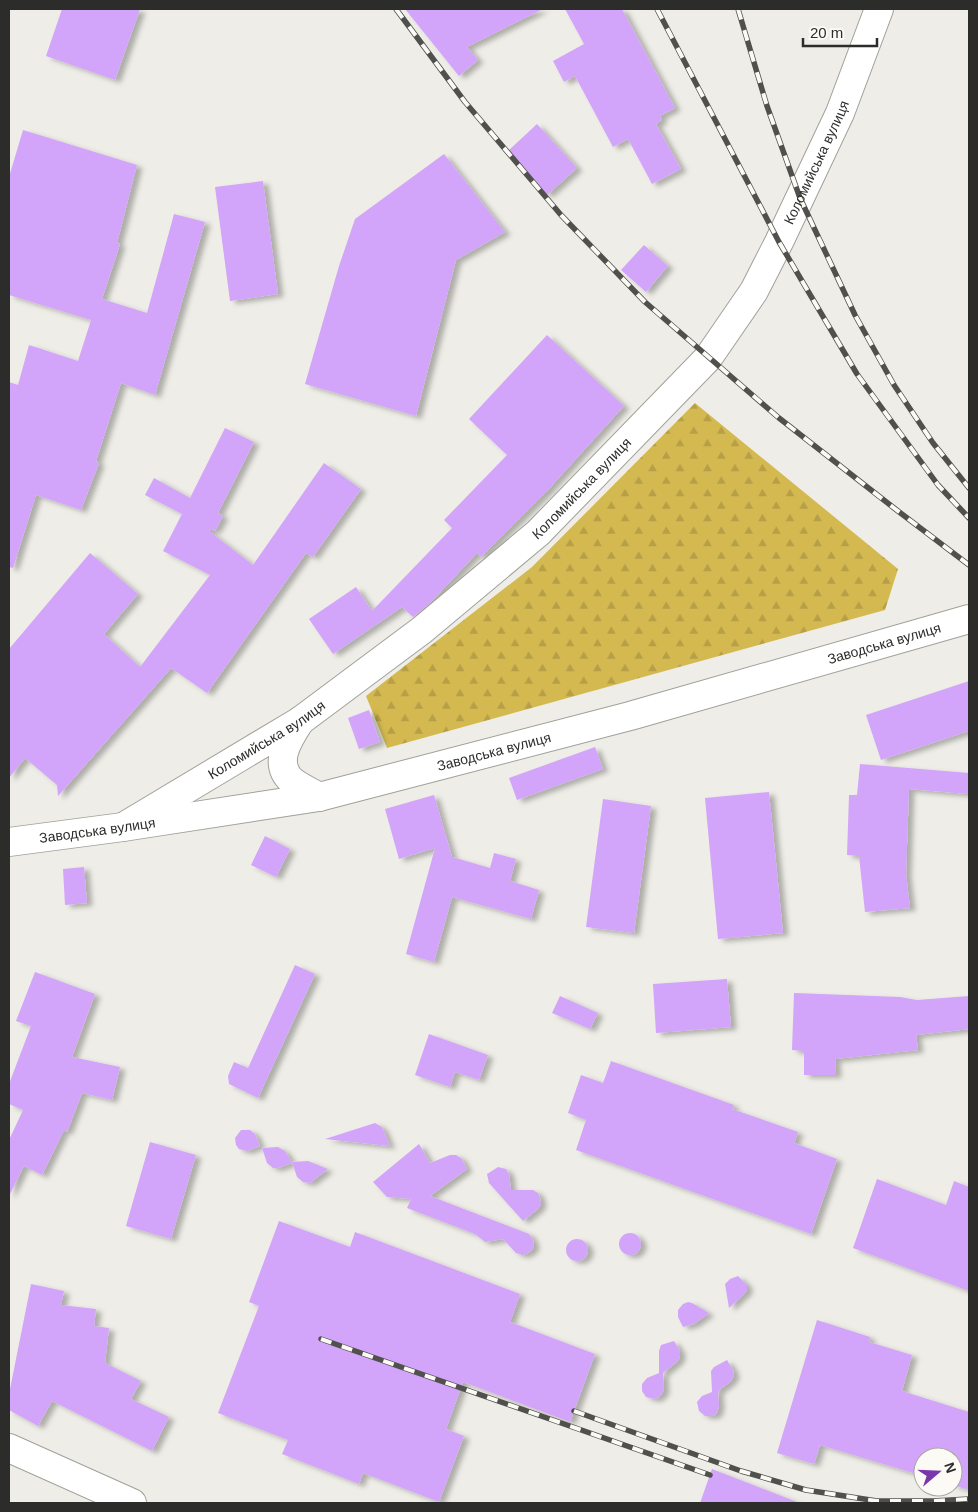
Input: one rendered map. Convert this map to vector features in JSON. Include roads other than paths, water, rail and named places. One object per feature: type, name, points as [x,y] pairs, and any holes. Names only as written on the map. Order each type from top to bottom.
[{"type":"main road","name":"Коломийська вулиця","points":[[123,827],[300,721],[422,630],[538,533],[708,358],[754,291],[780,242],[840,113],[879,9]]},
{"type":"main road","name":"Заводська вулиця","points":[[9,842],[123,827],[319,796],[630,716],[969,619]]},
{"type":"main road","points":[[300,721],[284,748],[282,761],[285,773],[293,781],[319,796]]},
{"type":"main road","points":[[9,1448],[132,1503]]},
{"type":"railway","points":[[396,9],[465,102],[561,215],[645,302],[779,418],[969,565]]},
{"type":"railway","points":[[657,9],[779,242],[857,374],[938,485],[969,518]]},
{"type":"railway","points":[[738,9],[767,106],[800,198],[855,315],[894,385],[933,443],[969,488]]},
{"type":"railway","points":[[321,1339],[710,1475]]},
{"type":"railway","points":[[574,1411],[741,1471],[806,1490],[877,1501],[969,1499]]}]
